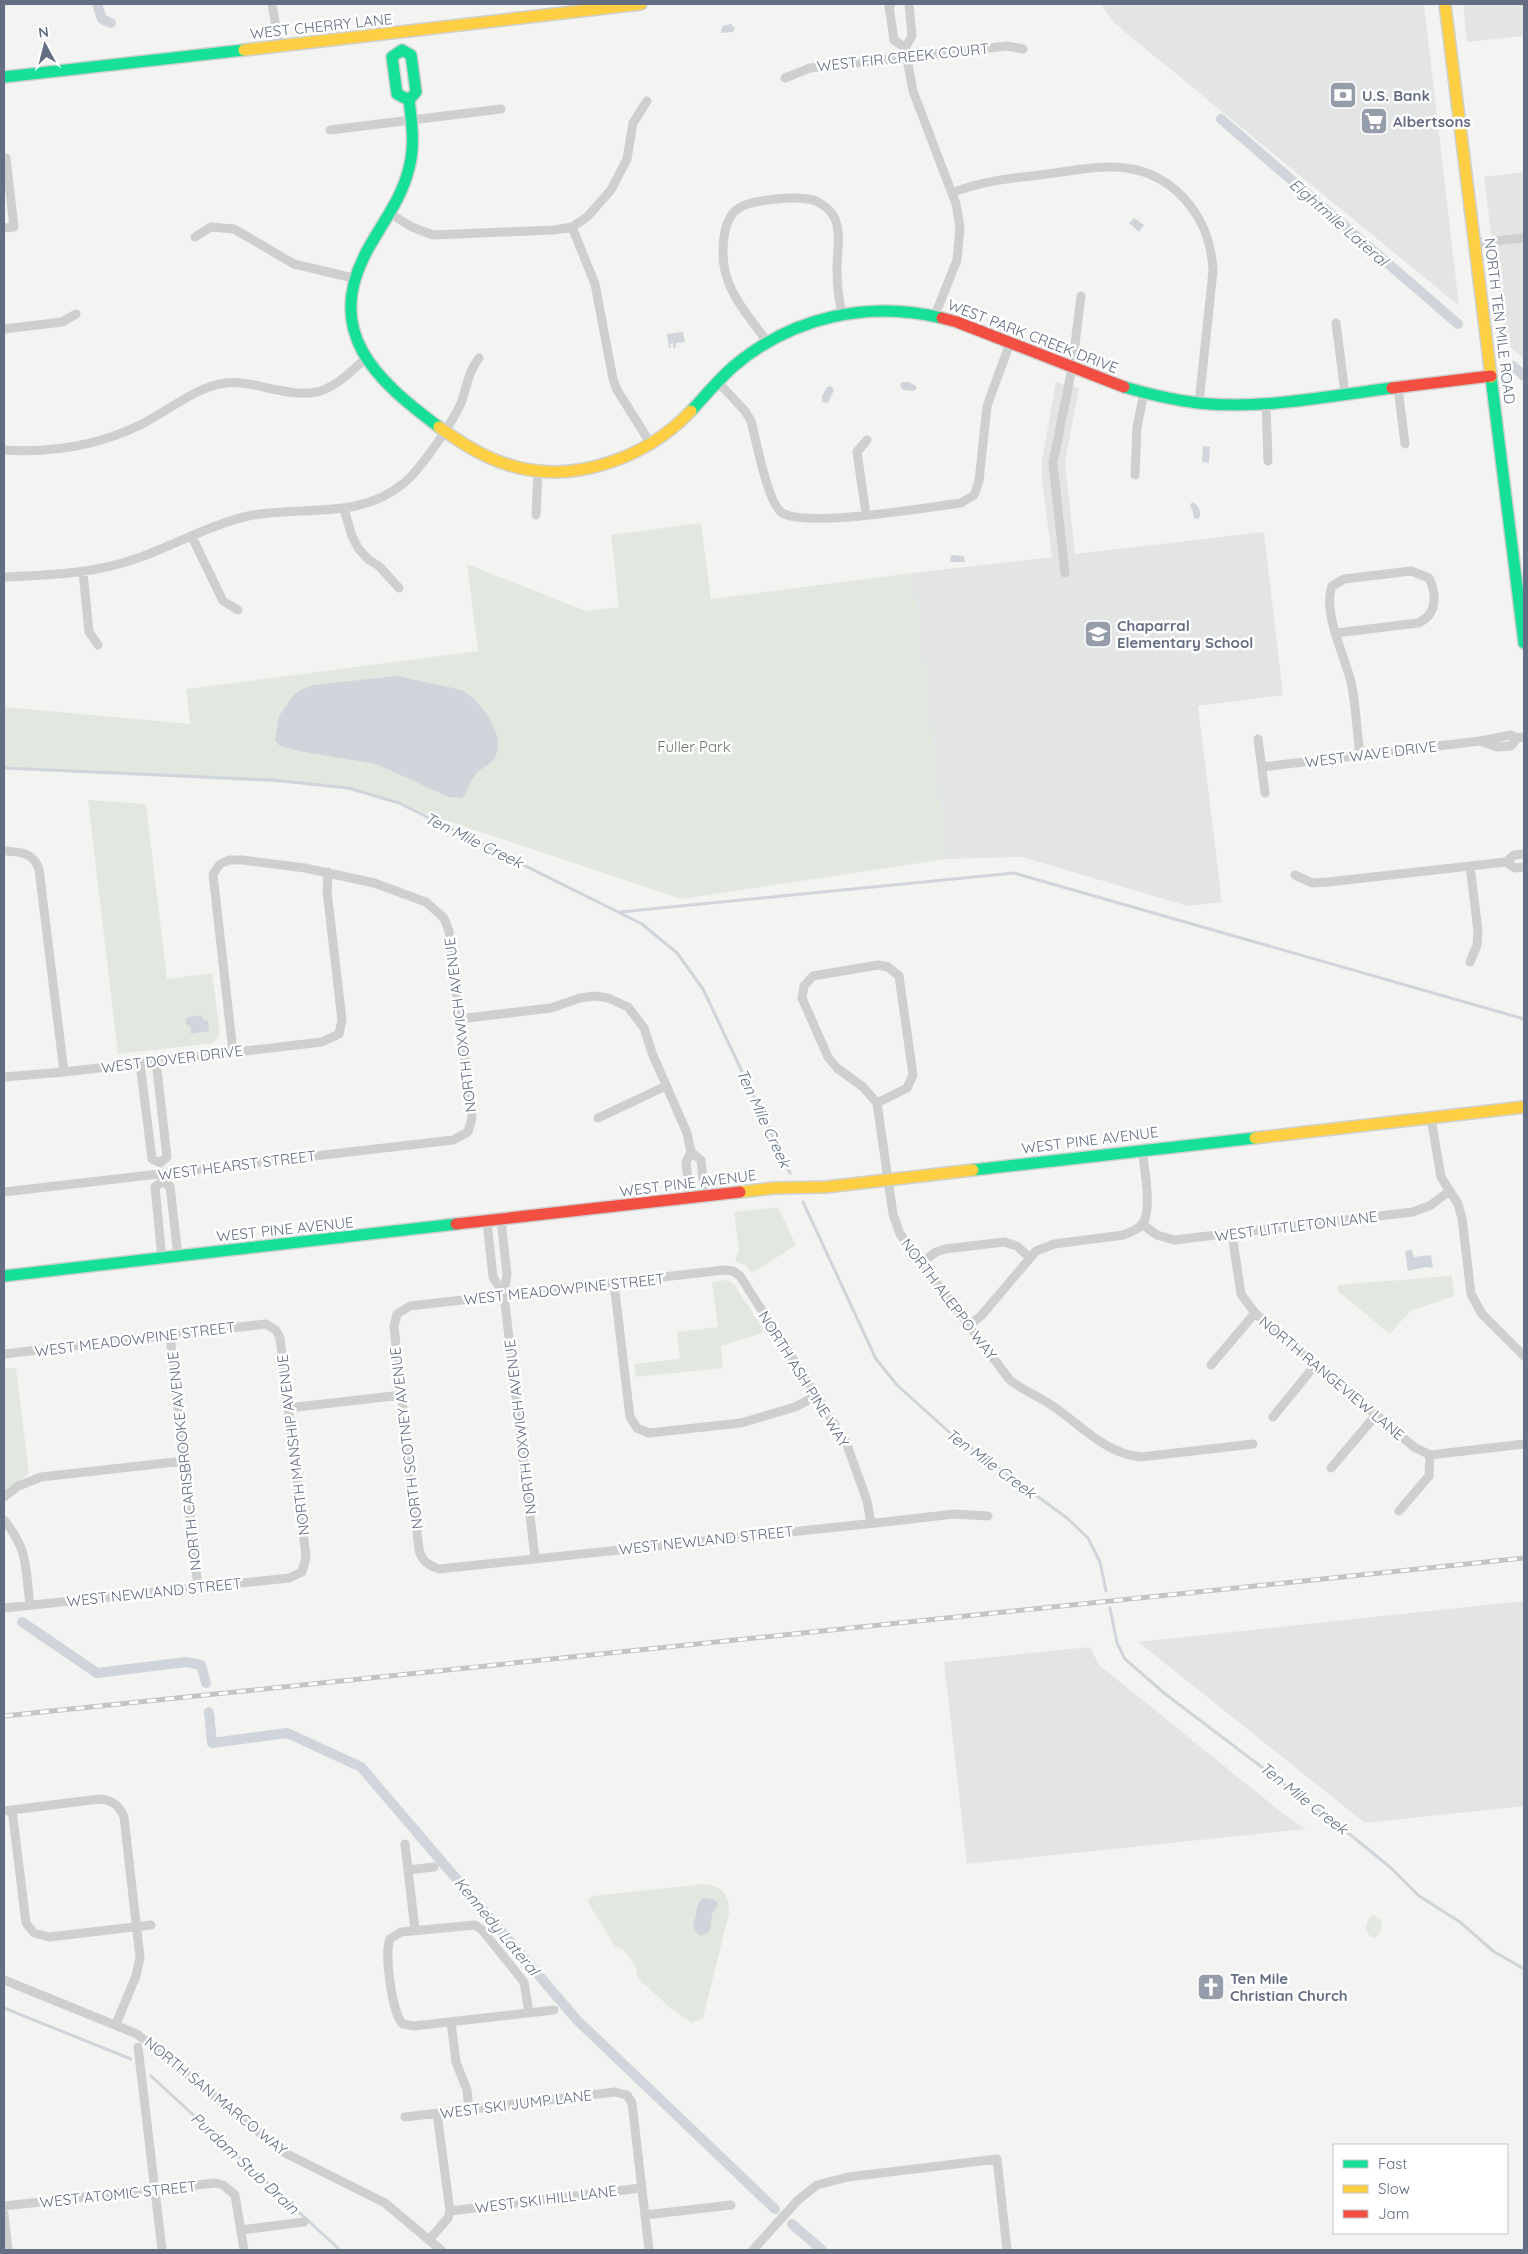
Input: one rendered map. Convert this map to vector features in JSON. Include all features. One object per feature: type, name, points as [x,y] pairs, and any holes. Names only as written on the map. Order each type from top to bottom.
[{"type":"street","points":[[272,4],[279,45]]},
{"type":"street","name":"WEST CHERRY LANE","points":[[4,78],[641,4]]},
{"type":"street","points":[[891,4],[889,6],[894,40],[906,52]]},
{"type":"street","points":[[909,4],[912,36],[906,52],[913,91],[952,193],[959,221],[957,260],[935,315]]},
{"type":"street","name":"NORTH TEN MILE ROAD","points":[[1445,4],[1524,643]]},
{"type":"street","name":"WEST PARK CREEK DRIVE","points":[[399,32],[402,50]]},
{"type":"street","name":"WEST FIR CREEK COURT","points":[[785,78],[810,68],[906,52],[1007,46],[1023,50]]},
{"type":"street","name":"WEST PARK CREEK DRIVE","points":[[402,50],[392,57],[397,94],[408,100]]},
{"type":"street","name":"WEST PARK CREEK DRIVE","points":[[402,50],[411,55],[416,92],[408,100]]},
{"type":"street","name":"WEST PARK CREEK DRIVE","points":[[408,100],[412,120],[413,143],[410,166],[403,188],[367,248],[353,278],[350,304],[353,327],[365,359],[387,386],[444,430],[483,455],[504,464],[538,471],[570,472],[626,459],[676,426],[718,382],[747,355],[766,342],[798,326],[842,313],[888,309],[935,315],[1072,368],[1144,393],[1199,403],[1266,404],[1492,376]]},
{"type":"street","points":[[389,212],[412,227],[433,235],[554,230],[572,227],[595,210],[617,180],[627,159],[633,123],[647,101]]},
{"type":"street","points":[[330,130],[501,109]]},
{"type":"street","points":[[4,158],[6,158],[14,227],[4,228]]},
{"type":"street","points":[[952,193],[985,181],[1112,167],[1148,174],[1170,186],[1188,202],[1202,223],[1212,258],[1213,270],[1199,403]]},
{"type":"street","points":[[766,342],[728,281],[724,264],[725,233],[731,217],[744,205],[754,201],[814,200],[825,206],[833,214],[837,225],[838,300],[842,313]]},
{"type":"street","points":[[195,237],[211,227],[234,229],[294,264],[353,278]]},
{"type":"street","points":[[572,227],[595,284],[613,379],[651,444]]},
{"type":"street","points":[[1475,243],[1524,238]]},
{"type":"street","points":[[1065,574],[1053,463],[1072,368],[1081,296]]},
{"type":"street","points":[[4,329],[62,322],[76,314]]},
{"type":"street","points":[[1336,323],[1345,394]]},
{"type":"street","points":[[718,382],[742,407],[751,421],[773,500],[782,512],[814,519],[960,503],[974,494],[979,481],[987,406],[1010,343]]},
{"type":"street","points":[[4,577],[83,572],[137,559],[235,520],[258,514],[344,509],[375,501],[404,483],[420,467],[460,404],[472,368],[479,358]]},
{"type":"street","points":[[4,450],[43,450],[90,443],[143,423],[204,390],[226,383],[249,384],[300,394],[318,392],[339,383],[365,359]]},
{"type":"street","points":[[1398,388],[1405,444]]},
{"type":"street","points":[[1135,476],[1137,427],[1144,393]]},
{"type":"street","points":[[1266,404],[1268,461]]},
{"type":"street","points":[[866,514],[857,452],[867,440]]},
{"type":"street","points":[[536,515],[538,471]]},
{"type":"street","points":[[344,509],[352,536],[358,548],[369,560],[379,566],[399,588]]},
{"type":"street","points":[[192,537],[223,601],[238,610]]},
{"type":"street","points":[[1336,633],[1418,623],[1426,620],[1431,615],[1434,603],[1432,585],[1425,575],[1411,571],[1344,579],[1332,586],[1330,599],[1332,620],[1352,688],[1360,755]]},
{"type":"street","points":[[83,572],[89,632],[98,645]]},
{"type":"street","name":"WEST WAVE DRIVE","points":[[1262,767],[1480,741],[1511,735],[1521,738]]},
{"type":"street","points":[[1258,739],[1265,793]]},
{"type":"street","points":[[4,851],[21,852],[33,858],[39,869],[64,1072]]},
{"type":"street","points":[[1295,876],[1312,883],[1328,882],[1506,862],[1514,854],[1524,854]]},
{"type":"street","points":[[232,1052],[213,874],[220,864],[229,860],[243,860],[328,872]]},
{"type":"street","points":[[1506,862],[1515,868],[1524,868]]},
{"type":"street","points":[[1470,866],[1478,932],[1477,945],[1470,962]]},
{"type":"street","name":"WEST DOVER DRIVE","points":[[4,1077],[64,1072],[322,1042],[339,1034],[342,1020],[327,891],[328,872]]},
{"type":"street","name":"NORTH OXWICH AVENUE","points":[[328,872],[374,883],[426,902],[444,918],[449,932],[472,1118],[468,1132]]},
{"type":"street","points":[[878,965],[888,967],[894,971],[902,984],[913,1075],[907,1088],[878,1103],[863,1087],[837,1068],[828,1057],[802,998],[804,986],[813,976],[821,973],[878,965]]},
{"type":"street","points":[[460,1019],[551,1008],[580,998],[594,996],[608,998],[628,1007],[644,1028],[666,1086],[687,1133],[691,1152],[700,1160],[705,1197]]},
{"type":"street","points":[[156,1061],[167,1157],[160,1163]]},
{"type":"street","points":[[140,1063],[152,1159],[160,1163]]},
{"type":"street","points":[[598,1118],[666,1086]]},
{"type":"street","name":"NORTH ALEPPO WAY","points":[[878,1103],[896,1224],[900,1234],[1009,1378],[1021,1390],[1044,1401],[1111,1449],[1125,1455],[1140,1457],[1253,1444]]},
{"type":"street","name":"WEST PINE AVENUE","points":[[4,1276],[774,1188],[797,1189],[889,1180],[1142,1149],[1524,1107]]},
{"type":"street","points":[[1431,1118],[1439,1171],[1448,1192],[1458,1204],[1462,1218],[1471,1294],[1475,1305],[1524,1356]]},
{"type":"street","name":"WEST HEARST STREET","points":[[4,1192],[162,1178],[452,1140],[468,1132]]},
{"type":"street","points":[[969,1325],[981,1316],[1036,1251],[1054,1244],[1124,1235],[1142,1224],[1147,1209],[1142,1149]]},
{"type":"street","points":[[690,1199],[686,1162],[691,1152]]},
{"type":"street","points":[[160,1163],[162,1178],[170,1186],[178,1256]]},
{"type":"street","points":[[162,1178],[155,1188],[162,1258]]},
{"type":"street","name":"WEST LITTLETON LANE","points":[[1142,1224],[1157,1235],[1174,1240],[1232,1234],[1413,1212],[1431,1205],[1448,1192]]},
{"type":"street","name":"NORTH OXWICH AVENUE","points":[[501,1220],[507,1274],[504,1295],[536,1558]]},
{"type":"street","name":"NORTH OXWICH AVENUE","points":[[487,1222],[493,1277],[504,1295]]},
{"type":"street","name":"NORTH RANGEVIEW LANE","points":[[1232,1234],[1241,1294],[1254,1313],[1377,1414],[1414,1447],[1430,1454]]},
{"type":"street","points":[[922,1262],[936,1252],[945,1249],[1004,1242],[1017,1246],[1029,1257]]},
{"type":"street","name":"WEST MEADOWPINE STREET","points":[[397,1314],[410,1306],[724,1270],[733,1271]]},
{"type":"street","name":"NORTH ASH PINE WAY","points":[[733,1271],[740,1276],[846,1442],[867,1500],[871,1523]]},
{"type":"street","points":[[614,1283],[630,1417],[637,1428],[649,1433],[741,1423],[796,1407],[816,1396]]},
{"type":"street","points":[[1211,1365],[1254,1313]]},
{"type":"street","name":"NORTH SCOTNEY AVENUE","points":[[397,1314],[394,1327],[419,1550],[424,1562]]},
{"type":"street","name":"WEST MEADOWPINE STREET","points":[[4,1354],[266,1324]]},
{"type":"street","name":"NORTH MANSHIP AVENUE","points":[[266,1324],[276,1330],[280,1338],[306,1557],[302,1572]]},
{"type":"street","name":"NORTH CARISBROOKE AVENUE","points":[[170,1335],[198,1588]]},
{"type":"street","points":[[1273,1417],[1316,1364]]},
{"type":"street","points":[[288,1408],[402,1396]]},
{"type":"street","points":[[1331,1468],[1377,1414]]},
{"type":"street","points":[[1399,1511],[1429,1476],[1430,1454],[1524,1444]]},
{"type":"street","points":[[4,1497],[18,1486],[40,1477],[184,1461]]},
{"type":"street","name":"WEST NEWLAND STREET","points":[[424,1562],[439,1568],[954,1514],[988,1516]]},
{"type":"street","points":[[4,1520],[16,1534],[24,1553],[30,1605]]},
{"type":"street","name":"WEST NEWLAND STREET","points":[[4,1608],[289,1578],[302,1572]]},
{"type":"street","points":[[116,2024],[138,1970],[140,1958],[137,1927],[124,1816],[115,1803],[100,1800],[8,1811],[26,1923],[34,1933],[49,1938],[137,1927],[151,1925]]},
{"type":"street","points":[[405,1844],[415,1930]]},
{"type":"street","points":[[408,1870],[434,1868]]},
{"type":"street","points":[[529,2013],[526,1988],[521,1976],[482,1930],[475,1925],[401,1932],[390,1939],[387,1951],[395,2014],[403,2024],[414,2026],[451,2022],[529,2013],[554,2010]]},
{"type":"street","name":"NORTH SAN MARCO WAY","points":[[4,1980],[137,2034],[155,2046],[285,2153],[385,2203],[440,2250]]},
{"type":"street","points":[[451,2022],[456,2062],[467,2090],[469,2109]]},
{"type":"street","points":[[138,2047],[162,2250]]},
{"type":"street","name":"WEST SKI JUMP LANE","points":[[405,2117],[615,2092],[627,2095],[632,2103],[642,2188]]},
{"type":"street","points":[[429,2240],[448,2218],[450,2211],[437,2113]]},
{"type":"street","points":[[753,2250],[798,2200],[816,2184],[848,2176],[997,2159],[1007,2250]]},
{"type":"street","name":"WEST ATOMIC STREET","points":[[4,2206],[215,2183],[231,2189],[238,2204],[241,2230]]},
{"type":"street","points":[[642,2188],[649,2250]]},
{"type":"street","name":"WEST SKI HILL LANE","points":[[450,2211],[642,2188]]},
{"type":"street","points":[[645,2215],[731,2205]]},
{"type":"street","points":[[4,2214],[8,2250]]},
{"type":"street","points":[[244,2250],[241,2230],[304,2222]]},
{"type":"shaded area","points":[[1101,4],[1424,4],[1459,306],[1114,23]]},
{"type":"shaded area","points":[[1463,4],[1524,4],[1524,36],[1467,42]]},
{"type":"shaded area","points":[[731,24],[735,28],[733,32],[721,33],[722,26]]},
{"type":"shaded area","points":[[1524,172],[1524,359],[1505,342],[1484,177]]},
{"type":"shaded area","points":[[1134,218],[1144,225],[1139,232],[1129,223]]},
{"type":"shaded area","points":[[683,332],[685,342],[676,343],[676,347],[673,348],[673,343],[670,344],[671,348],[669,348],[667,334]]},
{"type":"shaded area","points":[[901,382],[908,382],[917,388],[914,391],[903,390],[900,386]]},
{"type":"shaded area","name":"Chaparral Elementary School","points":[[1056,382],[1079,388],[1065,462],[1075,554],[1264,532],[1283,695],[1198,706],[1222,902],[1188,906],[1022,857],[947,859],[912,573],[1052,557],[1042,482],[1042,460]]},
{"type":"shaded area","points":[[831,386],[834,390],[828,403],[822,402],[822,396],[827,387]]},
{"type":"shaded area","points":[[1203,446],[1210,447],[1209,463],[1202,462]]},
{"type":"shaded area","points":[[1192,502],[1198,506],[1200,517],[1197,519],[1194,518],[1190,506]]},
{"type":"shaded area","points":[[951,555],[964,556],[965,562],[950,562]]},
{"type":"shaded area","points":[[397,676],[462,690],[484,710],[490,719],[497,738],[498,748],[495,757],[475,775],[462,798],[449,797],[376,764],[304,752],[280,746],[275,741],[279,716],[293,696],[299,691],[313,685]]},
{"type":"shaded area","points":[[201,1015],[204,1020],[208,1021],[209,1031],[191,1034],[191,1027],[186,1024],[186,1019]]},
{"type":"shaded area","points":[[1412,1250],[1414,1257],[1431,1255],[1433,1268],[1426,1267],[1408,1271],[1405,1251]]},
{"type":"shaded area","points":[[1524,1601],[1524,1806],[1365,1823],[1138,1642]]},
{"type":"shaded area","points":[[1090,1647],[1099,1665],[1305,1829],[967,1864],[944,1662]]},
{"type":"shaded area","points":[[704,1898],[715,1900],[718,1904],[712,1914],[710,1931],[701,1936],[696,1933],[693,1925],[697,1906]]},
{"type":"green space","name":"Fuller Park","points":[[701,523],[711,599],[912,573],[947,859],[681,899],[344,786],[4,769],[4,707],[190,724],[186,689],[478,651],[467,564],[585,611],[619,607],[611,535]]},
{"type":"green space","points":[[88,800],[146,804],[167,979],[212,973],[220,1034],[213,1043],[118,1054]]},
{"type":"green space","points":[[778,1207],[796,1245],[752,1273],[745,1265],[735,1261],[739,1250],[734,1212]]},
{"type":"green space","points":[[1452,1275],[1454,1296],[1410,1311],[1390,1334],[1338,1291],[1338,1285]]},
{"type":"green space","points":[[727,1280],[734,1284],[765,1332],[721,1346],[723,1368],[636,1377],[634,1364],[680,1359],[677,1332],[718,1327],[712,1282]]},
{"type":"green space","points":[[16,1368],[29,1474],[4,1490],[4,1369]]},
{"type":"green space","points":[[704,1884],[715,1886],[723,1892],[728,1901],[729,1913],[703,2018],[692,2023],[667,2005],[642,1982],[637,1975],[636,1967],[625,1951],[615,1946],[587,1901],[592,1896]]},
{"type":"green space","points":[[1372,1915],[1382,1921],[1380,1933],[1374,1938],[1371,1937],[1366,1929]]},
{"type":"waterway","points":[[97,4],[102,19],[111,23]]},
{"type":"waterway","name":"Eightmile Lateral","points":[[1221,119],[1458,324]]},
{"type":"waterway","name":"Eightmile Lateral","points":[[1513,366],[1524,376]]},
{"type":"waterway","name":"Ten Mile Creek","points":[[4,768],[273,780],[348,788],[399,803],[642,924],[677,953],[703,989],[790,1173]]},
{"type":"waterway","points":[[620,912],[1014,873],[1524,1019]]},
{"type":"waterway","name":"Ten Mile Creek","points":[[803,1202],[876,1359],[897,1385],[948,1431],[1067,1518],[1088,1538],[1100,1562],[1106,1591]]},
{"type":"waterway","name":"Ten Mile Creek","points":[[1110,1608],[1117,1643],[1125,1659],[1164,1693],[1342,1828],[1390,1867],[1419,1896],[1460,1922],[1493,1951],[1524,1969]]},
{"type":"waterway","name":"Kennedy Lateral","points":[[22,1622],[97,1673],[186,1662],[201,1665],[206,1683]]},
{"type":"waterway","name":"Kennedy Lateral","points":[[209,1712],[212,1743],[287,1733],[361,1767],[577,2020],[775,2209]]},
{"type":"waterway","name":"Purdam Stub Drain","points":[[4,2008],[131,2059]]},
{"type":"waterway","name":"Purdam Stub Drain","points":[[151,2076],[340,2250]]},
{"type":"waterway","name":"Kennedy Lateral","points":[[792,2224],[822,2250]]},
{"type":"railway","points":[[4,1716],[1524,1558]]},
{"type":"traffic: fast","points":[[4,77],[244,50]]},
{"type":"traffic: fast","points":[[402,50],[411,55],[416,92],[409,100],[397,94],[392,57],[402,50]]},
{"type":"traffic: fast","points":[[409,100],[412,143],[411,160],[406,179],[397,200],[368,249],[355,279],[351,305],[354,329],[363,352],[377,372],[395,391],[439,427]]},
{"type":"traffic: fast","points":[[691,411],[734,366],[757,349],[781,335],[806,325],[832,317],[859,312],[914,313],[942,318]]},
{"type":"traffic: fast","points":[[1491,377],[1524,643]]},
{"type":"traffic: fast","points":[[1124,387],[1179,400],[1222,405],[1295,401],[1392,388]]},
{"type":"traffic: fast","points":[[973,1170],[1255,1138]]},
{"type":"traffic: fast","points":[[4,1276],[456,1224]]},
{"type":"traffic: slow","points":[[244,50],[641,4]]},
{"type":"traffic: slow","points":[[1445,4],[1491,377]]},
{"type":"traffic: slow","points":[[439,427],[471,448],[497,461],[531,470],[556,472],[581,470],[606,464],[629,455],[652,443],[673,428],[691,411]]},
{"type":"traffic: slow","points":[[1255,1138],[1524,1107]]},
{"type":"traffic: slow","points":[[740,1192],[774,1188],[826,1187],[973,1170]]},
{"type":"traffic: jam","points":[[942,318],[957,322],[1124,387]]},
{"type":"traffic: jam","points":[[1392,388],[1491,376]]},
{"type":"traffic: jam","points":[[456,1224],[740,1192]]},
{"type":"place","name":"U.S. Bank","points":[[1343,95]]},
{"type":"place","name":"Albertsons","points":[[1374,121]]},
{"type":"place","name":"Chaparral Elementary School","points":[[1098,634]]},
{"type":"place","name":"Ten Mile Christian Church","points":[[1211,1987]]}]
